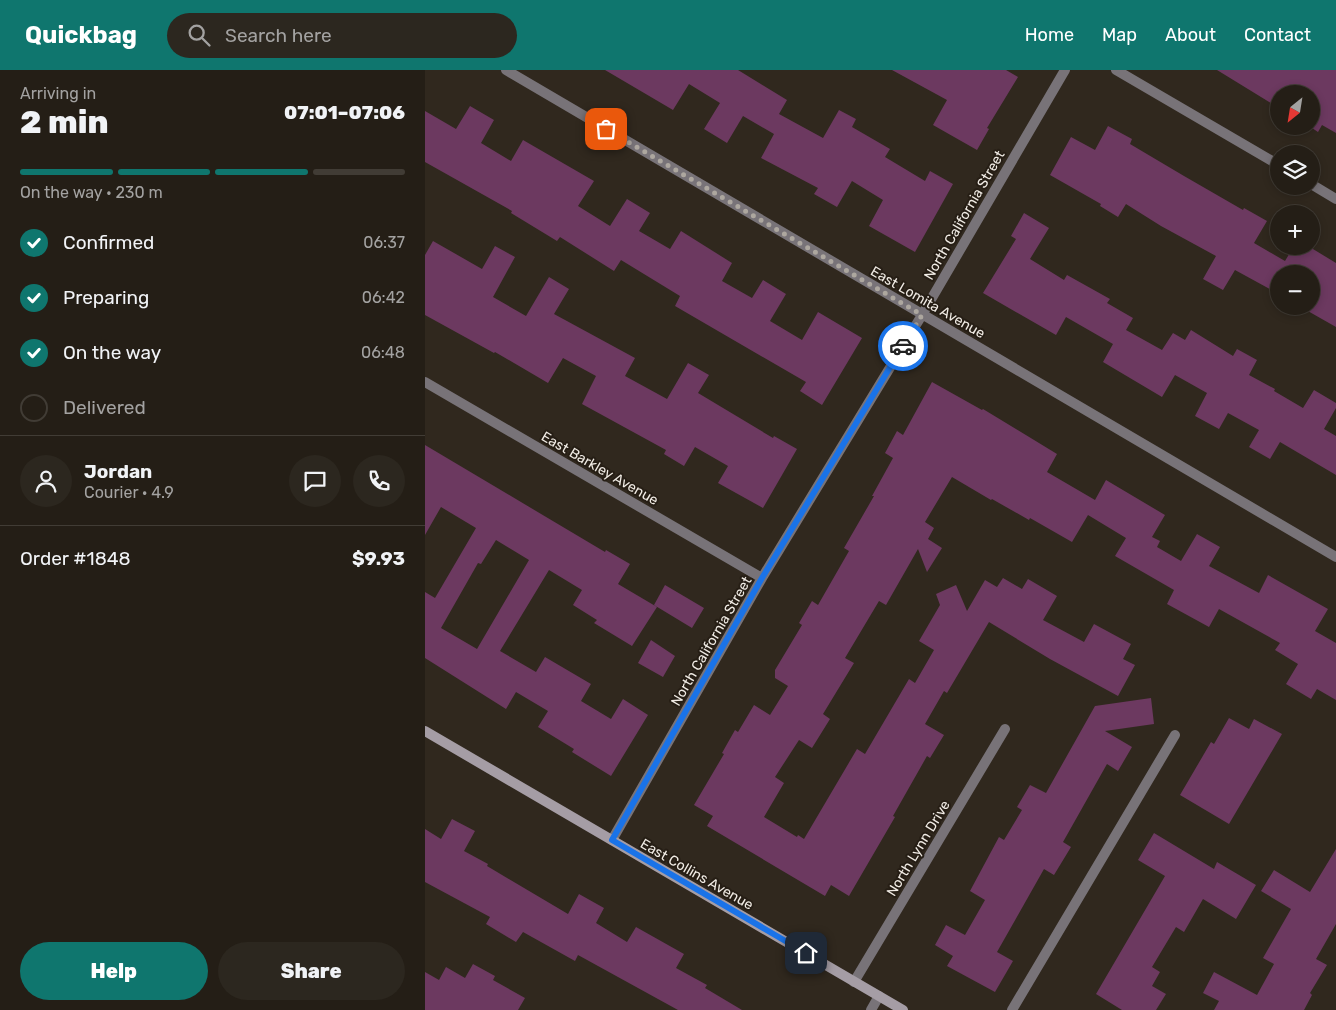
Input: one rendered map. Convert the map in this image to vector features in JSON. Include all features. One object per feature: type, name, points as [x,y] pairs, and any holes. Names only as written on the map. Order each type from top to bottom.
[{"type":"street","name":"East Lomita Avenue","points":[[507,70],[1336,557]]},
{"type":"street","name":"North California Street","points":[[612,840],[762,578],[922,315],[1065,70]]},
{"type":"street","points":[[1116,70],[1270,160]]},
{"type":"street","points":[[1320,189],[1336,199]]},
{"type":"street","name":"East Barkley Avenue","points":[[425,382],[762,578]]},
{"type":"street","name":"North Lynn Drive","points":[[854,982],[1005,729]]},
{"type":"street","name":"East Collins Avenue","points":[[425,731],[903,1010]]},
{"type":"street","points":[[1011,1010],[1175,735]]},
{"type":"street","points":[[871,1010],[879,996]]},
{"type":"building","points":[[605,70],[738,70],[787,100],[779,114],[823,138],[839,110],[856,119],[852,127],[890,149],[885,157],[925,181],[930,171],[953,184],[915,252],[869,226],[883,200],[852,181],[837,207],[814,194],[818,188],[761,158],[774,134],[743,116],[727,143],[704,129],[720,103],[689,84],[673,110]]},
{"type":"building","points":[[892,70],[1006,70],[1018,77],[987,128],[989,129],[977,150],[933,125],[947,100]]},
{"type":"building","points":[[1217,70],[1336,70],[1336,133],[1322,125],[1320,128],[1320,85],[1270,85],[1270,102]]},
{"type":"building","points":[[470,106],[494,120],[481,143],[511,161],[523,140],[594,181],[578,206],[610,226],[627,199],[650,213],[639,231],[670,249],[681,231],[732,263],[722,281],[752,298],[763,280],[786,294],[770,321],[802,340],[818,312],[862,338],[822,405],[800,391],[806,382],[675,306],[680,296],[621,260],[614,271],[560,237],[557,241],[511,213],[512,211],[425,162],[425,111],[456,129]]},
{"type":"building","points":[[1108,126],[1132,139],[1130,144],[1243,210],[1244,208],[1267,221],[1254,243],[1270,252],[1270,255],[1275,255],[1285,261],[1289,255],[1320,255],[1320,253],[1336,263],[1336,327],[1315,315],[1320,315],[1320,265],[1270,265],[1270,289],[1235,270],[1223,290],[1203,279],[1216,256],[1161,226],[1126,204],[1118,217],[1100,206],[1101,204],[1050,175],[1071,137],[1095,150]]},
{"type":"building","points":[[1024,213],[1049,228],[1030,259],[1064,280],[1067,275],[1110,299],[1107,303],[1133,318],[1126,330],[1162,350],[1173,333],[1185,340],[1191,330],[1233,356],[1237,349],[1257,360],[1249,375],[1275,389],[1274,391],[1303,408],[1314,390],[1336,403],[1336,408],[1324,429],[1336,436],[1336,475],[1280,442],[1270,459],[1249,447],[1259,430],[1228,413],[1219,429],[1195,416],[1207,393],[1175,375],[1162,397],[1103,362],[1113,344],[1066,317],[1056,335],[983,293],[1016,239],[1011,236]]},
{"type":"building","points":[[433,241],[482,269],[495,246],[515,257],[493,297],[526,316],[549,277],[569,289],[554,314],[635,358],[625,376],[667,399],[688,363],[709,375],[698,393],[773,438],[774,436],[797,449],[763,508],[718,483],[728,466],[695,447],[684,466],[664,454],[666,450],[582,404],[596,376],[563,358],[548,383],[425,315],[425,255]]},
{"type":"building","points":[[932,382],[983,409],[1057,454],[1047,472],[1095,500],[1106,480],[1165,515],[1152,537],[1160,541],[1157,547],[1181,561],[1197,534],[1220,547],[1209,566],[1259,593],[1268,575],[1328,609],[1315,631],[1336,643],[1336,700],[1317,689],[1311,699],[1286,684],[1298,664],[1275,650],[1280,643],[1219,609],[1209,627],[1167,604],[1174,590],[1115,556],[1126,538],[1088,515],[1072,542],[1030,518],[1029,520],[991,500],[952,477],[925,522],[934,528],[928,539],[942,548],[927,572],[918,549],[886,605],[879,601],[845,658],[854,663],[823,714],[830,719],[812,748],[799,740],[775,777],[784,783],[764,817],[797,837],[798,835],[804,839],[857,749],[865,754],[909,679],[915,683],[934,650],[919,641],[940,605],[936,594],[956,585],[967,611],[985,580],[997,587],[1003,578],[1022,589],[1028,579],[1057,596],[1043,620],[1084,642],[1094,624],[1131,644],[1123,659],[1135,665],[1118,696],[1050,659],[989,622],[947,693],[944,691],[925,724],[944,735],[930,758],[927,756],[893,816],[895,817],[849,896],[831,885],[825,896],[707,826],[713,816],[694,805],[724,754],[722,753],[735,730],[738,732],[754,705],[770,715],[788,686],[775,678],[775,670],[802,625],[799,623],[812,601],[818,605],[849,551],[844,548],[893,458],[885,453],[897,431],[903,435]]},
{"type":"building","points":[[425,445],[605,552],[606,550],[630,564],[618,584],[657,607],[632,646],[594,623],[597,620],[573,605],[582,590],[549,570],[500,651],[536,672],[545,657],[591,684],[581,701],[611,719],[623,699],[648,715],[611,776],[572,752],[574,749],[538,727],[548,711],[516,692],[506,709],[425,658],[425,592],[435,598],[476,528],[441,507],[425,535]],"holes":[[[496,540],[529,560],[477,649],[441,628],[478,563],[481,564]]]},
{"type":"building","points":[[665,585],[704,608],[692,628],[654,605]]},
{"type":"building","points":[[651,640],[675,656],[663,677],[638,663]]},
{"type":"building","points":[[1151,698],[1154,724],[1105,731],[1132,747],[1118,771],[1107,764],[1063,842],[1071,847],[1054,875],[1044,869],[997,952],[1013,961],[995,992],[947,966],[953,956],[935,945],[946,925],[965,935],[985,900],[970,891],[999,837],[1004,840],[1022,810],[1017,807],[1030,785],[1046,793],[1095,706]]},
{"type":"building","points":[[1229,718],[1249,729],[1254,719],[1282,734],[1229,824],[1180,795],[1211,742],[1214,744]]},
{"type":"building","points":[[452,819],[475,831],[464,851],[568,914],[579,894],[604,908],[596,923],[627,942],[636,927],[684,954],[676,968],[707,985],[705,988],[742,1010],[678,1010],[578,955],[575,961],[523,932],[516,942],[486,924],[490,917],[425,882],[425,829],[441,839]]},
{"type":"building","points":[[1154,833],[1214,869],[1217,862],[1256,885],[1236,919],[1203,899],[1184,932],[1176,927],[1152,967],[1160,972],[1152,986],[1166,994],[1156,1010],[1122,1010],[1096,994],[1165,876],[1138,860]]},
{"type":"building","points":[[1336,849],[1336,924],[1316,959],[1327,965],[1310,993],[1312,995],[1304,1010],[1214,1010],[1219,1001],[1203,993],[1214,972],[1257,995],[1274,964],[1263,958],[1291,909],[1261,891],[1274,870],[1310,892]]},
{"type":"building","points":[[473,964],[495,976],[493,980],[525,998],[518,1010],[425,1010],[425,972],[439,980],[446,967],[465,978]]},
{"type":"way so far","points":[[606,129],[922,315],[903,346]]},
{"type":"route","points":[[806,953],[612,840],[762,578],[903,346]]}]
